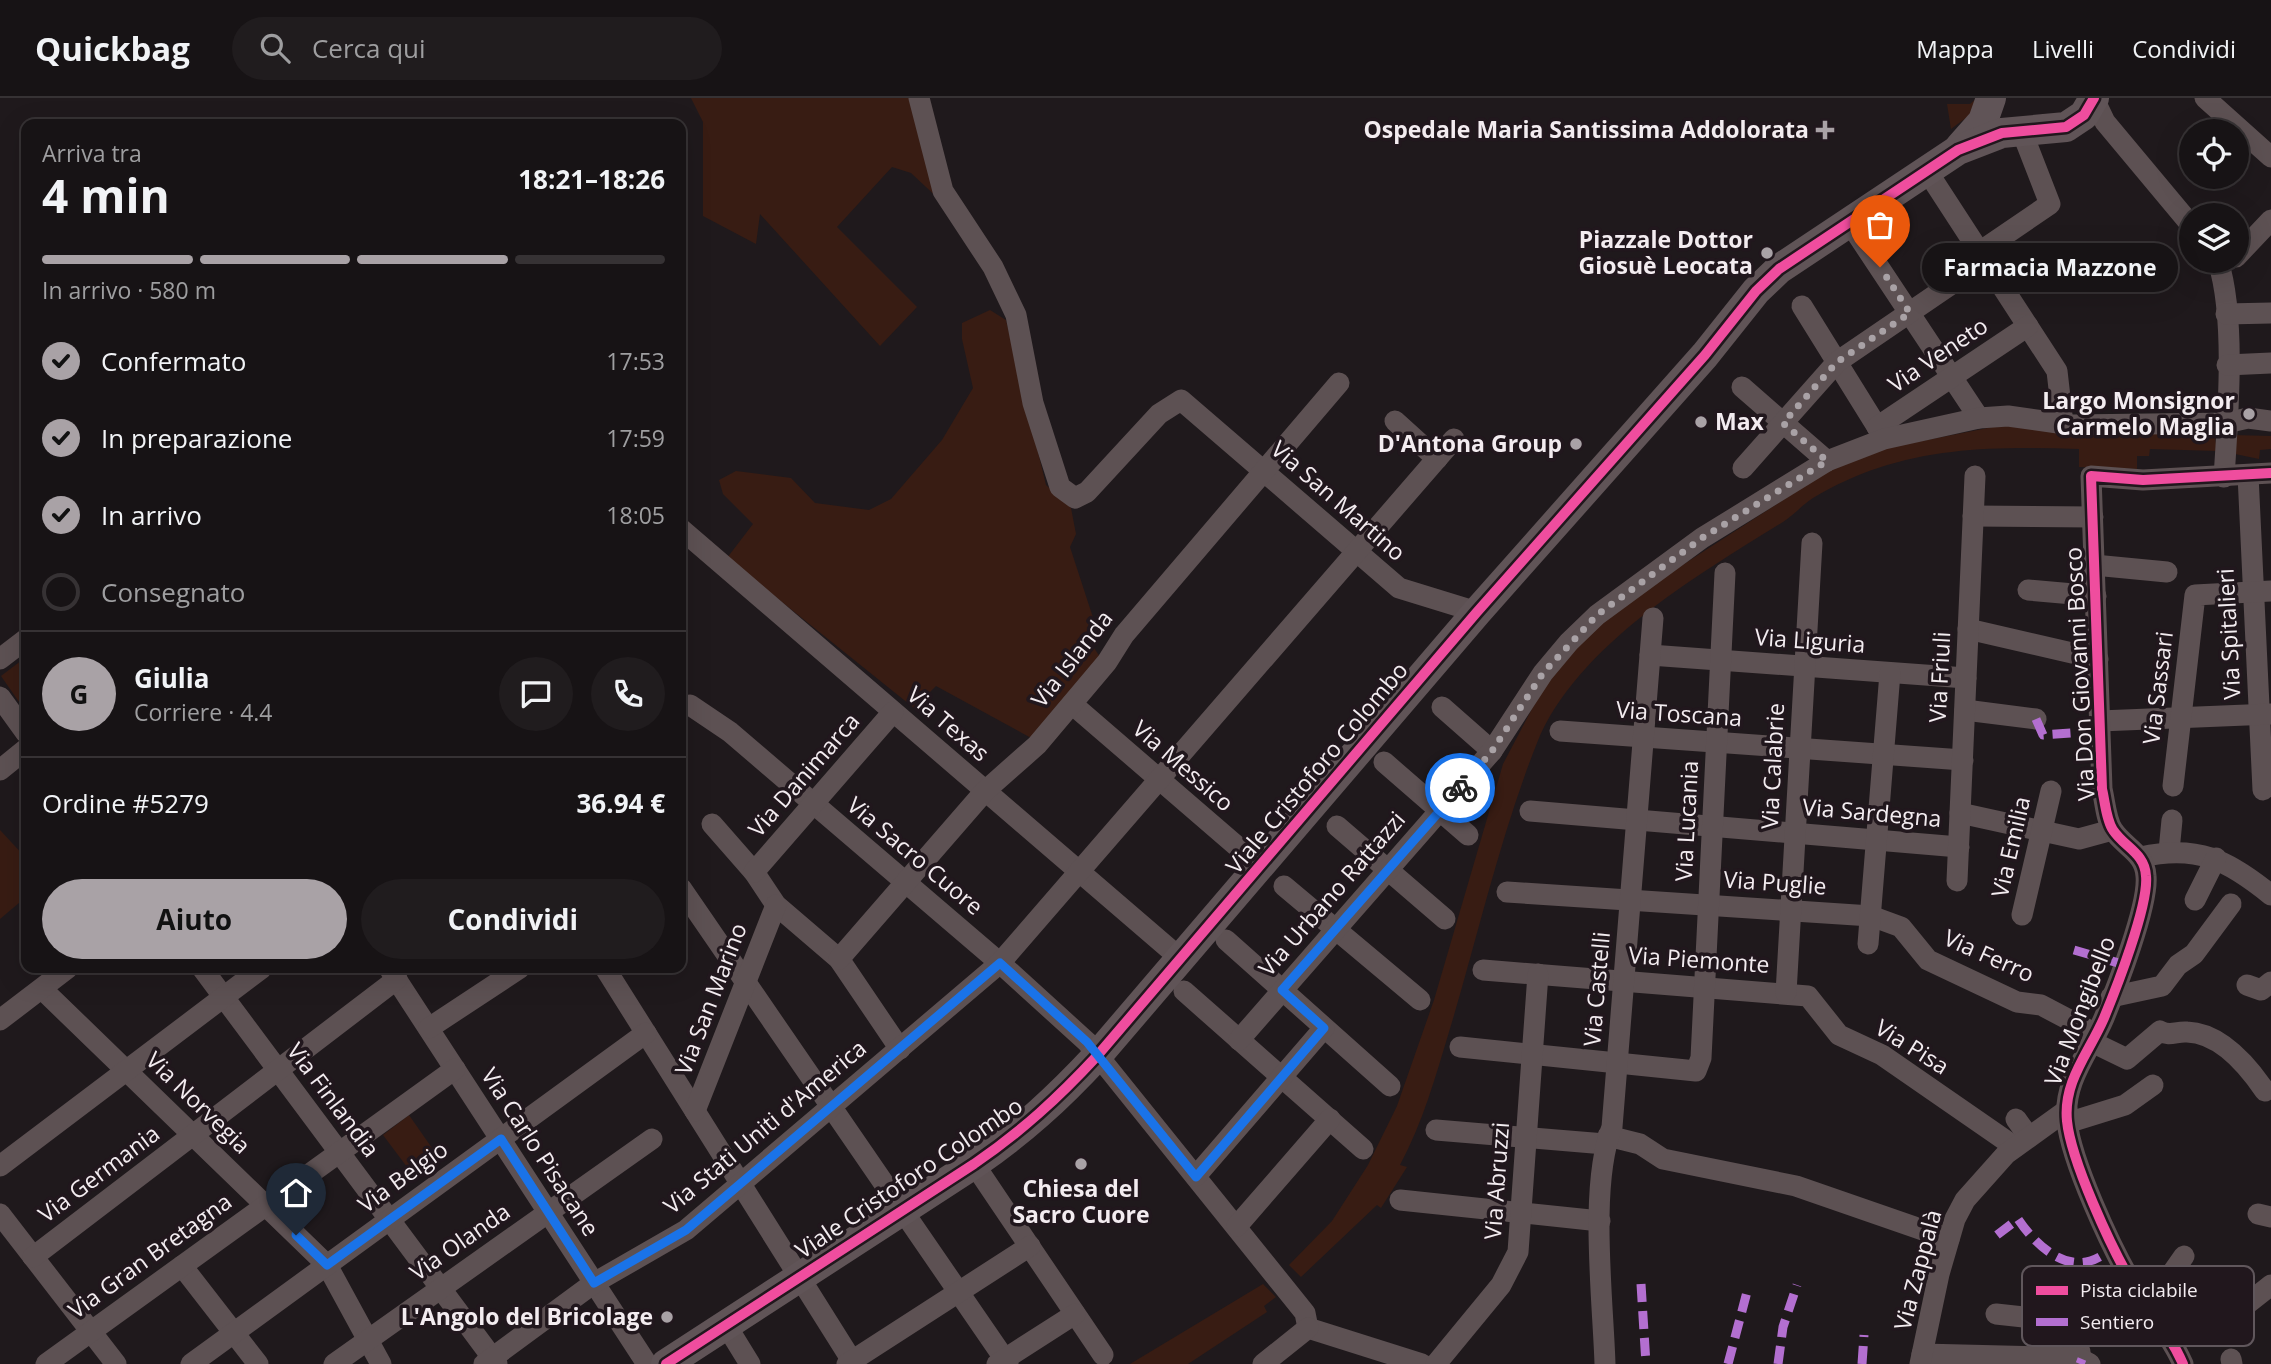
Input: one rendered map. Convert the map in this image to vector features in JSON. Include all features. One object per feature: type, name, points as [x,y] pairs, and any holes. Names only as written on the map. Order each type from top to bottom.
[{"type":"street","name":"Via San Martino","points":[[919,98],[943,191],[993,267],[1016,316],[1033,403],[1060,487],[1065,494],[1075,498],[1087,492],[1159,414],[1181,400],[1399,588],[1477,612]]},
{"type":"street","points":[[1743,468],[1837,362],[1975,268],[1987,247],[2050,204],[2018,131],[1996,108],[1992,98]]},
{"type":"street","points":[[1958,150],[1983,121],[1992,98]]},
{"type":"street","points":[[2066,127],[2084,115],[2094,98]]},
{"type":"street","points":[[2094,98],[2105,122],[2128,146],[2179,210]]},
{"type":"street","points":[[2205,98],[2271,157]]},
{"type":"street","points":[[1958,150],[1987,137],[2066,127],[2092,131],[2128,146]]},
{"type":"street","name":"Viale Cristoforo Colombo","points":[[666,1364],[1021,1131],[1097,1056],[1181,960],[1477,612],[1704,355],[1756,290],[1779,268],[1958,150]]},
{"type":"street","points":[[1927,172],[2057,371],[2063,424]]},
{"type":"street","points":[[2249,242],[2271,220]]},
{"type":"street","points":[[1849,222],[1979,418]]},
{"type":"street","points":[[2227,273],[2224,477],[2271,473]]},
{"type":"street","points":[[1802,306],[1881,433],[2008,415],[2063,424],[2226,423],[2248,418],[2271,421]]},
{"type":"street","points":[[2226,314],[2271,313]]},
{"type":"street","name":"Via Veneto","points":[[1881,433],[1952,377],[2028,326]]},
{"type":"street","points":[[2227,365],[2271,363]]},
{"type":"street","name":"Via Islanda","points":[[839,960],[985,791],[1037,745],[1124,635],[1339,383]]},
{"type":"street","points":[[1742,387],[1827,461]]},
{"type":"street","points":[[1395,421],[1437,459]]},
{"type":"street","name":"Via Urbano Rattazzi","points":[[1239,1040],[1492,751],[1543,673],[1597,615],[1702,538],[1827,461],[1881,433]]},
{"type":"street","name":"Via Stati Uniti d'America","points":[[491,1362],[594,1283],[686,1230],[1000,963],[1454,439]]},
{"type":"street","name":"Via Spitalieri","points":[[2248,475],[2262,592],[2265,714],[2263,790]]},
{"type":"street","name":"Via Friuli","points":[[1957,881],[1975,476]]},
{"type":"street","name":"Via Don Giovanni Bosco","points":[[2141,857],[2112,830],[2102,789],[2091,476],[2143,480],[2224,477]]},
{"type":"street","points":[[1973,516],[2093,517]]},
{"type":"street","name":"Via Texas","points":[[686,533],[1181,960]]},
{"type":"street","name":"Via Calabrie","points":[[1786,993],[1812,543]]},
{"type":"street","points":[[2094,565],[2167,572]]},
{"type":"street","name":"Via Lucania","points":[[1617,1063],[1696,1071],[1701,1058],[1725,573]]},
{"type":"street","points":[[2028,590],[2096,596]]},
{"type":"street","name":"Via Sassari","points":[[2173,786],[2195,595],[2262,592]]},
{"type":"street","name":"Via Castelli","points":[[1605,1364],[1600,1221],[1617,1063],[1653,618]]},
{"type":"street","points":[[1968,629],[2098,659]]},
{"type":"street","points":[[0,659],[21,643]]},
{"type":"street","name":"Via Liguria","points":[[1650,655],[1966,678]]},
{"type":"street","points":[[1868,944],[1891,673]]},
{"type":"street","points":[[0,697],[21,726]]},
{"type":"street","name":"Via Messico","points":[[1072,704],[1261,867]]},
{"type":"street","name":"Via Sacro Cuore","points":[[690,705],[730,732],[1000,963],[1087,1042],[1237,1226],[1304,1313],[1308,1328]]},
{"type":"street","points":[[1443,707],[1492,751]]},
{"type":"street","points":[[1965,710],[2035,719]]},
{"type":"street","name":"Via Danimarca","points":[[754,872],[893,712]]},
{"type":"street","points":[[2100,721],[2265,714]]},
{"type":"street","name":"Via Toscana","points":[[1560,731],[1963,760]]},
{"type":"street","points":[[0,769],[21,753]]},
{"type":"street","points":[[1384,762],[1468,835]]},
{"type":"street","name":"Via Emilia","points":[[2022,915],[2051,791]]},
{"type":"street","name":"Via Sardegna","points":[[1530,811],[1959,847]]},
{"type":"street","points":[[1960,813],[2079,839],[2112,830]]},
{"type":"street","points":[[2169,851],[2172,820]]},
{"type":"street","points":[[712,824],[754,872],[776,905],[839,960],[900,1048]]},
{"type":"street","points":[[1337,826],[1444,919]]},
{"type":"street","points":[[2141,857],[2169,851],[2216,858],[2271,895]]},
{"type":"street","name":"Via Mongibello","points":[[2126,1266],[2115,1248],[2074,1153],[2067,1116],[2068,1087],[2094,1038],[2111,997],[2143,904],[2147,876],[2141,857]]},
{"type":"street","points":[[2195,900],[2216,858]]},
{"type":"street","points":[[1284,886],[1420,1000]]},
{"type":"street","name":"Via Puglie","points":[[1507,892],[1871,916]]},
{"type":"street","points":[[686,895],[958,1292],[1003,1362],[1075,1314]]},
{"type":"street","points":[[2111,997],[2162,986],[2178,965],[2194,954],[2231,904]]},
{"type":"street","name":"Via San Marino","points":[[695,1111],[776,905]]},
{"type":"street","name":"Via Ferro","points":[[1871,916],[1901,927],[1928,960],[2017,1002],[2041,1005],[2127,1059],[2160,1031],[2167,1035],[2187,1032],[2210,1038],[2238,1057],[2265,1091]]},
{"type":"street","points":[[1226,940],[1390,1086]]},
{"type":"street","name":"Via Piemonte","points":[[1483,970],[1786,993]]},
{"type":"street","points":[[0,1020],[62,973]]},
{"type":"street","name":"Via Finlandia","points":[[206,973],[440,1288],[491,1362]]},
{"type":"street","points":[[0,1166],[255,973]]},
{"type":"street","name":"Via Carlo Pisacane","points":[[393,973],[647,1364]]},
{"type":"street","name":"Via Germania","points":[[33,1257],[278,1070],[393,973]]},
{"type":"street","points":[[429,1028],[512,973]]},
{"type":"street","points":[[608,973],[800,1277],[851,1363],[1030,1246]]},
{"type":"street","name":"Via Abruzzi","points":[[1436,1364],[1500,1285],[1518,1252],[1538,974]]},
{"type":"street","points":[[2247,985],[2260,990],[2271,982]]},
{"type":"street","name":"Via Norvegia","points":[[42,989],[327,1265],[381,1364]]},
{"type":"street","points":[[1184,991],[1363,1149]]},
{"type":"street","name":"Via Pisa","points":[[1786,993],[1808,996],[1839,1035],[1882,1055],[2022,1142]]},
{"type":"street","points":[[1196,1177],[1324,1028]]},
{"type":"street","name":"Via Belgio","points":[[191,1364],[646,1033]]},
{"type":"street","points":[[1460,1047],[1617,1063]]},
{"type":"street","name":"Via Gran Bretagna","points":[[46,1364],[456,1069]]},
{"type":"street","name":"Via Zappalà","points":[[1921,1359],[1949,1240],[1965,1200],[2022,1142],[2067,1116],[2124,1105],[2153,1085]]},
{"type":"street","points":[[1237,1226],[1330,1119]]},
{"type":"street","points":[[2016,1119],[2022,1142]]},
{"type":"street","points":[[1436,1129],[1640,1144],[1663,1159],[1796,1186],[1949,1240]]},
{"type":"street","name":"Via Olanda","points":[[334,1364],[652,1139]]},
{"type":"street","points":[[974,1164],[1103,1355]]},
{"type":"street","points":[[1400,1200],[1600,1221]]},
{"type":"street","points":[[0,1214],[116,1364]]},
{"type":"street","points":[[2177,1266],[2184,1256]]},
{"type":"street","points":[[182,1266],[258,1364]]},
{"type":"street","points":[[2254,1298],[2271,1285]]},
{"type":"street","points":[[1996,1314],[2022,1317]]},
{"type":"street","points":[[726,1325],[750,1364]]},
{"type":"street","points":[[1263,1364],[1308,1328],[1422,1364]]},
{"type":"street","points":[[1921,1359],[2085,1361],[2080,1352],[2072,1346]]},
{"type":"street","name":"Via Mongibello","points":[[2173,1346],[2183,1364]]},
{"type":"shaded area","points":[[691,98],[913,98],[957,216],[911,173],[892,167],[837,227],[917,307],[880,346],[760,214],[756,244],[703,216],[703,122]]},
{"type":"shaded area","points":[[1977,98],[1974,112],[1951,129],[1947,104],[1970,104]]},
{"type":"shaded area","points":[[990,310],[1006,320],[1046,485],[1071,508],[1076,534],[1070,547],[1100,639],[1092,645],[1100,657],[1033,739],[936,686],[914,708],[727,558],[753,524],[723,494],[719,480],[736,471],[791,478],[815,503],[869,510],[891,499],[942,440],[973,388],[962,339],[962,323]]},
{"type":"shaded area","points":[[2008,424],[2106,433],[2206,435],[2207,430],[2214,430],[2217,451],[2150,449],[2149,456],[2137,456],[2137,469],[2079,467],[2079,449],[2028,448],[1978,449],[1928,455],[1878,468],[1813,498],[1783,522],[1678,589],[1610,644],[1580,675],[1556,708],[1537,743],[1501,850],[1433,1083],[1422,1116],[1400,1165],[1407,1167],[1381,1208],[1377,1205],[1301,1277],[1289,1265],[1332,1221],[1368,1165],[1397,1106],[1434,1000],[1503,764],[1546,682],[1582,640],[1633,597],[1825,473],[1881,449]]},
{"type":"shaded area","points":[[2232,435],[2271,436],[2271,449],[2260,450],[2259,459],[2235,454]]},
{"type":"shaded area","points":[[21,661],[21,705],[1,676]]},
{"type":"shaded area","points":[[0,830],[21,853],[21,901],[0,919]]},
{"type":"shaded area","points":[[409,1115],[432,1148],[407,1167],[383,1135]]},
{"type":"shaded area","points":[[1263,1284],[1276,1297],[1264,1306],[1267,1312],[1188,1364],[1130,1364]]},
{"type":"marked path","points":[[2036,719],[2043,735],[2100,731]]},
{"type":"marked path","points":[[2074,950],[2122,964]]},
{"type":"marked path","points":[[1997,1235],[2018,1219],[2031,1236],[2048,1251],[2068,1261],[2079,1263],[2093,1260],[2115,1248]]},
{"type":"marked path","points":[[1641,1284],[1646,1364]]},
{"type":"marked path","points":[[1778,1364],[1783,1327],[1797,1285]]},
{"type":"marked path","points":[[1728,1364],[1748,1288]]},
{"type":"marked path","points":[[1862,1364],[1864,1335]]},
{"type":"marked path","points":[[2080,1364],[2082,1359]]},
{"type":"cycle path","points":[[666,1364],[974,1164],[1024,1126],[1068,1086],[1097,1056],[1477,612],[1705,355],[1756,291],[1779,269],[1958,150],[2002,133],[2066,127],[2084,115],[2094,98]]},
{"type":"cycle path","points":[[2123,1266],[2093,1204],[2076,1158],[2067,1121],[2073,1080],[2116,988],[2131,947],[2146,889],[2145,868],[2111,826],[2102,789],[2091,476],[2143,480],[2271,473]]},
{"type":"cycle path","points":[[2174,1346],[2183,1364]]},
{"type":"way so far","points":[[1460,788],[1492,751],[1543,673],[1597,615],[1702,538],[1827,461],[1783,423],[1837,362],[1910,313],[1880,267]]},
{"type":"place","name":"Ospedale Maria Santissima Addolorata","points":[[1825,130]]},
{"type":"place","name":"Piazzale Dottor Giosuè Leocata","points":[[1767,253]]},
{"type":"place","name":"Farmacia Mazzone","points":[[1880,267]]},
{"type":"place","name":"Largo Monsignor Carmelo Maglia","points":[[2249,414]]},
{"type":"place","name":"Max","points":[[1701,422]]},
{"type":"place","name":"D'Antona Group","points":[[1576,444]]},
{"type":"place","name":"Chiesa del Sacro Cuore","points":[[1081,1164]]},
{"type":"place","name":"L'Angolo del Bricolage","points":[[667,1317]]},
{"type":"route","points":[[296,1235],[327,1265],[501,1139],[594,1283],[686,1230],[1000,963],[1087,1042],[1196,1177],[1324,1028],[1282,990],[1460,788]]}]
